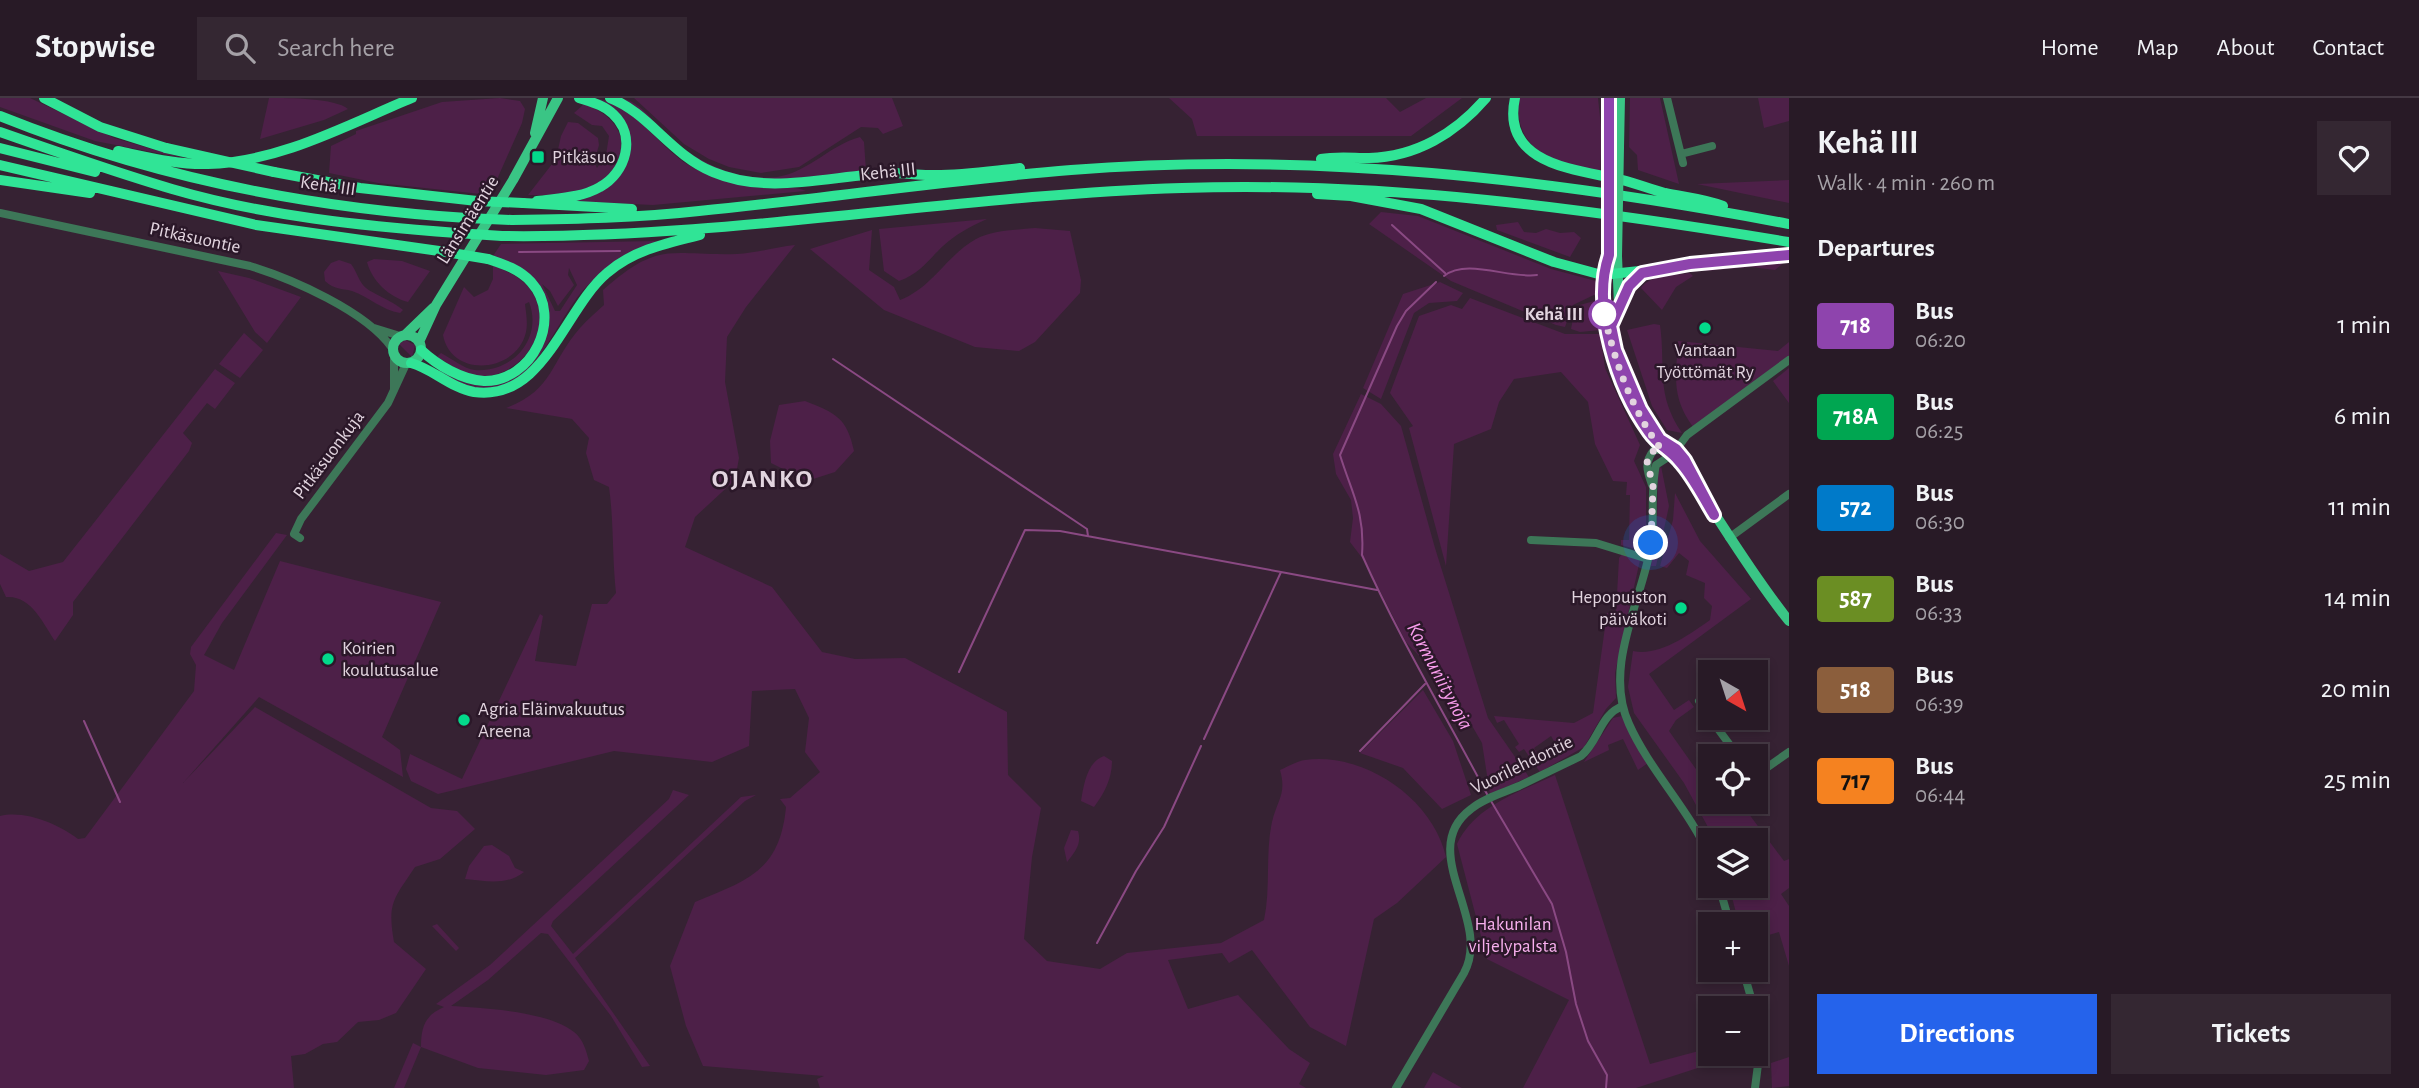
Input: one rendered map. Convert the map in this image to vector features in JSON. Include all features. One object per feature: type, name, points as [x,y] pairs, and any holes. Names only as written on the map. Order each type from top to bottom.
[{"type":"highway","points":[[44,98],[100,127],[166,148],[373,190],[590,209],[732,207]]},
{"type":"highway","points":[[80,146],[189,163],[247,160],[295,146],[412,98]]},
{"type":"highway","points":[[523,203],[590,192],[609,182],[624,161],[627,144],[618,120],[605,108],[579,98]]},
{"type":"highway","points":[[610,98],[636,114],[689,160],[711,172],[747,183],[772,184],[894,173],[929,176],[1024,168],[1071,170]]},
{"type":"highway","points":[[1301,163],[1328,158],[1383,157],[1421,147],[1456,127],[1486,98]]},
{"type":"highway","points":[[1514,98],[1514,118],[1520,136],[1531,151],[1545,160],[1574,171],[1615,178],[1720,204],[1745,216]]},
{"type":"highway","name":"Kehä III","points":[[0,116],[80,146],[169,173],[253,191],[375,210],[467,218],[512,220],[625,216],[1071,170],[1301,163],[1472,174],[1789,224]]},
{"type":"highway","name":"Kehä III","points":[[0,132],[173,189],[322,219],[502,236],[616,235],[730,227],[1100,192],[1287,187],[1486,199],[1789,242]]},
{"type":"highway","points":[[0,148],[148,186],[173,189]]},
{"type":"highway","points":[[0,165],[268,227],[488,259],[524,275],[539,295],[544,326],[535,352],[513,373],[483,381],[464,377],[420,346]]},
{"type":"highway","points":[[0,180],[148,201]]},
{"type":"highway","points":[[1287,187],[1421,209],[1554,262],[1602,275],[1789,255]]},
{"type":"highway","points":[[409,363],[475,392],[495,391],[515,385],[540,364],[579,302],[608,271],[654,246],[730,227]]},
{"type":"highway","points":[[1619,304],[1636,278],[1657,268]]},
{"type":"main road","name":"Länsimäentie","points":[[528,153],[543,98]]},
{"type":"main road","name":"Länsimäentie","points":[[409,363],[420,346],[436,305],[558,98]]},
{"type":"main road","points":[[1609,98],[1615,146]]},
{"type":"main road","points":[[1620,98],[1615,146],[1613,256],[1619,304],[1611,326],[1616,350],[1632,391],[1660,439],[1674,452],[1729,538],[1789,621]]},
{"type":"main road","points":[[1613,256],[1602,275],[1602,304],[1614,355],[1630,398],[1661,449],[1674,452]]},
{"type":"main road","name":"Länsimäentie","points":[[393,352],[403,335],[436,305]]},
{"type":"main road","points":[[403,335],[413,336],[420,346]]},
{"type":"main road","points":[[393,352],[409,363]]},
{"type":"street","points":[[1667,98],[1682,158],[1712,146]]},
{"type":"street","name":"Pitkäsuontie","points":[[0,213],[268,271],[316,292],[371,327],[393,352]]},
{"type":"street","name":"Pitkäsuontie","points":[[371,327],[403,335]]},
{"type":"street","points":[[393,352],[394,390]]},
{"type":"street","points":[[1698,834],[1638,741],[1623,706],[1621,663],[1648,559],[1653,526],[1656,465],[1674,452],[1687,435],[1789,360]]},
{"type":"street","name":"Pitkäsuonkuja","points":[[300,538],[294,534],[301,519],[394,390],[409,363]]},
{"type":"street","points":[[1653,486],[1647,461],[1654,450],[1661,449]]},
{"type":"street","points":[[1729,538],[1789,494]]},
{"type":"street","points":[[1531,540],[1596,542],[1648,559]]},
{"type":"street","name":"Vuorilehdontie","points":[[1395,1088],[1469,964],[1472,939],[1450,857],[1450,839],[1460,819],[1480,803],[1581,756],[1588,750],[1608,715],[1623,706]]},
{"type":"street","points":[[1768,767],[1789,752]]},
{"type":"street","points":[[1755,1088],[1758,1066]]},
{"type":"green space","points":[[0,98],[30,98],[114,138],[183,158],[95,141],[0,107]]},
{"type":"green space","points":[[269,98],[323,101],[348,109],[324,120],[260,139]]},
{"type":"green space","points":[[500,98],[520,101],[525,109],[522,123],[490,195],[378,183],[329,173],[331,146],[356,134],[356,131],[442,102]]},
{"type":"green space","points":[[588,98],[603,100],[630,114],[678,157],[707,174],[744,185],[806,191],[653,205],[568,201],[620,176],[626,127]]},
{"type":"green space","points":[[618,98],[632,102],[646,112],[668,136],[692,154],[733,173],[763,178],[789,174],[860,137],[864,142],[866,171],[805,178],[762,179],[722,171],[703,163],[681,149]]},
{"type":"green space","points":[[634,98],[892,98],[903,126],[883,134],[878,128],[861,127],[799,167],[761,173],[729,167],[709,159],[684,144]]},
{"type":"green space","points":[[1169,98],[1386,98],[1400,112],[1426,98],[1462,98],[1411,136],[1197,136],[1192,119]]},
{"type":"green space","points":[[1518,98],[1598,98],[1602,136],[1600,171],[1568,164],[1541,152],[1523,132]]},
{"type":"green space","points":[[1630,98],[1660,98],[1679,184],[1638,170],[1637,155],[1629,147]]},
{"type":"green space","points":[[1758,98],[1789,98],[1789,121],[1764,128]]},
{"type":"green space","points":[[584,104],[612,121],[619,133],[622,145],[614,169],[603,179],[580,191],[528,195],[556,159],[561,136],[568,122],[578,123],[598,138],[599,145],[594,162],[597,168],[606,155],[609,136],[602,126],[592,125],[574,113]]},
{"type":"green space","points":[[1789,180],[1789,203],[1697,184]]},
{"type":"green space","points":[[1381,212],[1418,216],[1551,269],[1596,281],[1596,294],[1573,305],[1565,327],[1556,325],[1451,281],[1369,224]]},
{"type":"green space","points":[[987,219],[953,238],[907,278],[899,281],[884,271],[879,229]]},
{"type":"green space","points":[[1518,222],[1524,232],[1536,233],[1546,229],[1560,233],[1574,232],[1581,238],[1570,257],[1497,230],[1496,225]]},
{"type":"green space","points":[[1035,228],[1070,231],[1081,280],[1080,293],[1035,342],[1019,351],[975,347],[884,310],[810,249],[872,230],[869,270],[894,287],[900,300],[921,288],[956,254],[976,239],[997,232]]},
{"type":"green space","points":[[656,241],[593,280],[573,303],[539,356],[511,383],[493,389],[472,388],[438,372],[440,368],[493,384],[544,342],[537,287],[493,256],[501,244]],"holes":[[[569,268],[577,285],[560,311],[555,311],[542,284],[550,291],[558,306],[574,285],[568,275]]]},
{"type":"green space","points":[[795,245],[746,307],[727,337],[725,382],[739,458],[735,480],[695,517],[685,547],[772,587],[822,652],[855,659],[905,658],[1007,712],[1008,775],[1041,808],[1032,857],[1024,939],[1047,961],[1100,969],[1127,953],[1221,943],[1264,920],[1270,834],[1282,791],[1280,770],[1292,764],[1305,760],[1328,759],[1351,764],[1373,772],[1411,799],[1427,816],[1439,836],[1446,857],[1397,903],[1374,919],[1346,1046],[1310,1027],[1252,950],[1229,963],[1222,953],[1168,960],[1188,1009],[1238,995],[1289,1049],[1310,1063],[1299,1084],[1306,1088],[820,1088],[817,1079],[824,1076],[703,1066],[686,1026],[670,966],[695,902],[746,879],[769,859],[783,829],[786,807],[780,799],[790,798],[820,772],[805,752],[809,718],[795,689],[752,691],[749,746],[712,762],[614,751],[438,794],[411,781],[406,769],[410,754],[462,779],[540,614],[543,616],[535,661],[576,666],[592,604],[607,604],[616,593],[609,487],[594,480],[586,453],[589,438],[572,419],[506,408],[522,401],[543,384],[570,340],[604,305],[603,290],[638,264],[666,254],[737,254]]},
{"type":"green space","points":[[374,259],[402,261],[430,271],[408,302],[394,296],[377,282],[367,262]]},
{"type":"green space","points":[[339,260],[351,264],[366,288],[403,310],[400,313],[393,311],[325,281],[324,272],[331,263]]},
{"type":"green space","points":[[1787,260],[1775,270],[1751,267],[1703,271],[1713,266]]},
{"type":"green space","points":[[493,265],[515,276],[528,287],[538,306],[540,321],[537,335],[521,360],[496,374],[475,376],[458,370],[437,357],[441,353],[462,366],[475,370],[501,366],[522,351],[532,328],[529,302],[525,304],[526,332],[520,346],[498,363],[470,364],[458,359],[448,349],[443,335],[464,287],[474,297],[488,290],[493,279]]},
{"type":"green space","points":[[218,271],[249,278],[301,297],[267,343],[255,332]]},
{"type":"green space","points":[[1690,273],[1693,276],[1676,287],[1662,310],[1641,288],[1656,278]]},
{"type":"green space","points":[[1440,282],[1463,293],[1457,301],[1429,303],[1414,313],[1381,399],[1363,388],[1403,294]]},
{"type":"green space","points":[[1470,298],[1565,334],[1600,334],[1605,368],[1640,445],[1634,461],[1646,487],[1646,552],[1621,545],[1621,540],[1629,540],[1630,495],[1626,495],[1627,482],[1613,481],[1595,444],[1588,402],[1561,372],[1514,379],[1499,402],[1491,429],[1454,444],[1446,566],[1409,428],[1413,426],[1390,393],[1419,316],[1451,305],[1462,309]]},
{"type":"green space","points":[[1594,301],[1601,330],[1580,332],[1571,329],[1580,305]]},
{"type":"green space","points":[[1660,325],[1663,380],[1668,405],[1682,433],[1667,430],[1652,406],[1627,330]]},
{"type":"green space","points":[[244,333],[263,350],[240,378],[219,364]]},
{"type":"green space","points":[[405,340],[415,345],[412,357],[399,344]]},
{"type":"green space","points":[[1678,341],[1778,351],[1789,342],[1789,356],[1693,427],[1681,406],[1676,386]]},
{"type":"green space","points":[[1789,368],[1789,403],[1773,381]]},
{"type":"green space","points":[[215,369],[235,383],[215,409],[207,403],[183,433],[192,443],[189,451],[73,602],[73,615],[55,641],[29,605],[23,600],[6,597],[0,584],[0,554],[29,571],[63,562]]},
{"type":"green space","points":[[1361,394],[1381,404],[1401,426],[1435,548],[1488,718],[1529,777],[1490,794],[1482,743],[1471,724],[1460,729],[1425,657],[1420,657],[1406,642],[1366,563],[1350,542],[1353,518],[1351,500],[1336,474],[1333,454]]},
{"type":"green space","points":[[805,401],[832,413],[844,424],[854,451],[835,472],[807,481],[771,463],[770,441],[779,405]]},
{"type":"green space","points":[[1661,466],[1669,506],[1656,566],[1651,566],[1657,528],[1658,473]]},
{"type":"green space","points":[[1675,493],[1700,541],[1751,599],[1649,674],[1674,710],[1689,700],[1694,707],[1676,720],[1669,731],[1698,772],[1698,809],[1684,783],[1634,713],[1628,687],[1633,651],[1664,648],[1710,620],[1712,606],[1704,598],[1705,583],[1686,575],[1689,561],[1679,553],[1667,568],[1660,566],[1673,520]]},
{"type":"green space","points":[[276,533],[287,535],[222,623],[204,655],[234,670],[280,561],[441,602],[382,737],[400,750],[403,777],[259,697],[183,783],[255,707],[431,808],[457,811],[475,829],[440,859],[415,867],[397,894],[392,909],[394,942],[426,969],[396,1013],[379,1020],[358,1022],[337,1042],[323,1044],[305,1054],[291,1056],[294,1088],[0,1088],[0,816],[31,817],[61,828],[78,839],[85,838],[194,691],[196,665],[190,654],[191,647]]},
{"type":"green space","points":[[1622,554],[1640,560],[1615,673],[1616,698],[1606,709],[1584,747],[1540,772],[1535,765],[1558,748],[1551,736],[1534,748],[1539,757],[1532,761],[1524,749],[1519,752],[1515,747],[1519,744],[1504,720],[1497,723],[1494,716],[1574,723],[1593,713],[1607,613],[1616,613],[1619,558]]},
{"type":"green space","points":[[1423,690],[1453,741],[1471,795],[1442,809],[1403,768],[1360,753]]},
{"type":"green space","points":[[1622,716],[1648,763],[1638,770],[1623,739],[1608,745],[1609,750],[1584,762],[1613,718]]},
{"type":"green space","points":[[1104,756],[1112,761],[1111,774],[1094,807],[1081,801],[1083,788],[1090,768]]},
{"type":"green space","name":"Hakunilan viljelypalsta","points":[[1555,775],[1650,1064],[1698,1051],[1698,1066],[1704,1066],[1636,1088],[1523,1088],[1569,1000],[1487,959],[1457,844],[1465,831],[1486,810]]},
{"type":"green space","points":[[673,790],[689,795],[553,921],[551,926],[573,954],[741,797],[756,795],[745,801],[575,958],[650,1066],[642,1067],[611,1016],[548,934],[541,933],[488,980],[451,1006],[515,1012],[563,1025],[574,1032],[584,1045],[589,1061],[584,1070],[546,1075],[478,1068],[421,1047],[425,1023],[432,1014],[444,1007],[436,1004],[490,965],[669,799]]},
{"type":"green space","points":[[1701,814],[1749,814],[1759,828],[1708,828]]},
{"type":"green space","points":[[1071,830],[1078,831],[1079,840],[1067,862],[1064,848]]},
{"type":"green space","points":[[1768,840],[1784,861],[1789,859],[1789,888],[1781,894],[1789,906],[1789,966],[1779,932],[1768,935],[1768,912],[1736,912],[1732,898],[1768,898]]},
{"type":"green space","points":[[492,845],[509,856],[515,868],[524,872],[503,881],[465,879],[469,866],[484,846]]},
{"type":"green space","points":[[437,924],[459,948],[456,951],[432,926]]},
{"type":"green space","points":[[413,1043],[421,1047],[404,1088],[394,1088]]},
{"type":"green space","points":[[1789,1057],[1789,1086],[1772,1088],[1771,1063]]},
{"type":"green space","points":[[1433,1072],[1462,1088],[1424,1088]]},
{"type":"waterway","points":[[1392,225],[1445,273]]},
{"type":"waterway","points":[[519,252],[620,251]]},
{"type":"waterway","points":[[1444,276],[1464,269],[1537,275]]},
{"type":"waterway","name":"Kormuniitynoja","points":[[1436,282],[1406,311],[1397,326],[1340,455],[1360,515],[1362,555],[1407,647],[1488,796]]},
{"type":"waterway","points":[[833,359],[1087,529],[1088,536]]},
{"type":"waterway","points":[[959,672],[1025,530],[1060,531],[1281,572]]},
{"type":"waterway","points":[[1204,739],[1281,572],[1377,590]]},
{"type":"waterway","points":[[1360,751],[1425,684]]},
{"type":"waterway","points":[[84,721],[120,802]]},
{"type":"waterway","points":[[1097,943],[1136,871],[1164,827],[1201,746]]},
{"type":"waterway","name":"Kormuniitynoja","points":[[1491,801],[1552,904],[1566,952],[1576,1004],[1588,1041],[1607,1075],[1606,1088]]},
{"type":"bus line","name":"718","points":[[1609,98],[1609,255],[1602,275],[1602,304],[1611,345],[1630,398],[1647,429],[1661,449],[1673,454],[1682,463],[1714,515],[1685,460],[1676,449],[1660,439],[1641,409],[1616,350],[1611,326],[1629,286],[1642,273],[1657,268],[1789,255]]},
{"type":"place","name":"Pitkäsuo","points":[[538,157]]},
{"type":"place","name":"Kehä III","points":[[1604,314]]},
{"type":"place","name":"Vantaan Työttömät Ry","points":[[1705,328]]},
{"type":"place","name":"Hepopuiston päiväkoti","points":[[1681,608]]},
{"type":"place","name":"Koirien koulutusalue","points":[[328,659]]},
{"type":"place","name":"Agria Eläinvakuutus Areena","points":[[464,720]]},
{"type":"district","name":"OJANKO","points":[[763,479]]},
{"type":"route","points":[[1604,314],[1602,304],[1611,345],[1630,398],[1661,449],[1654,450],[1647,461],[1653,486],[1651,543]]}]
